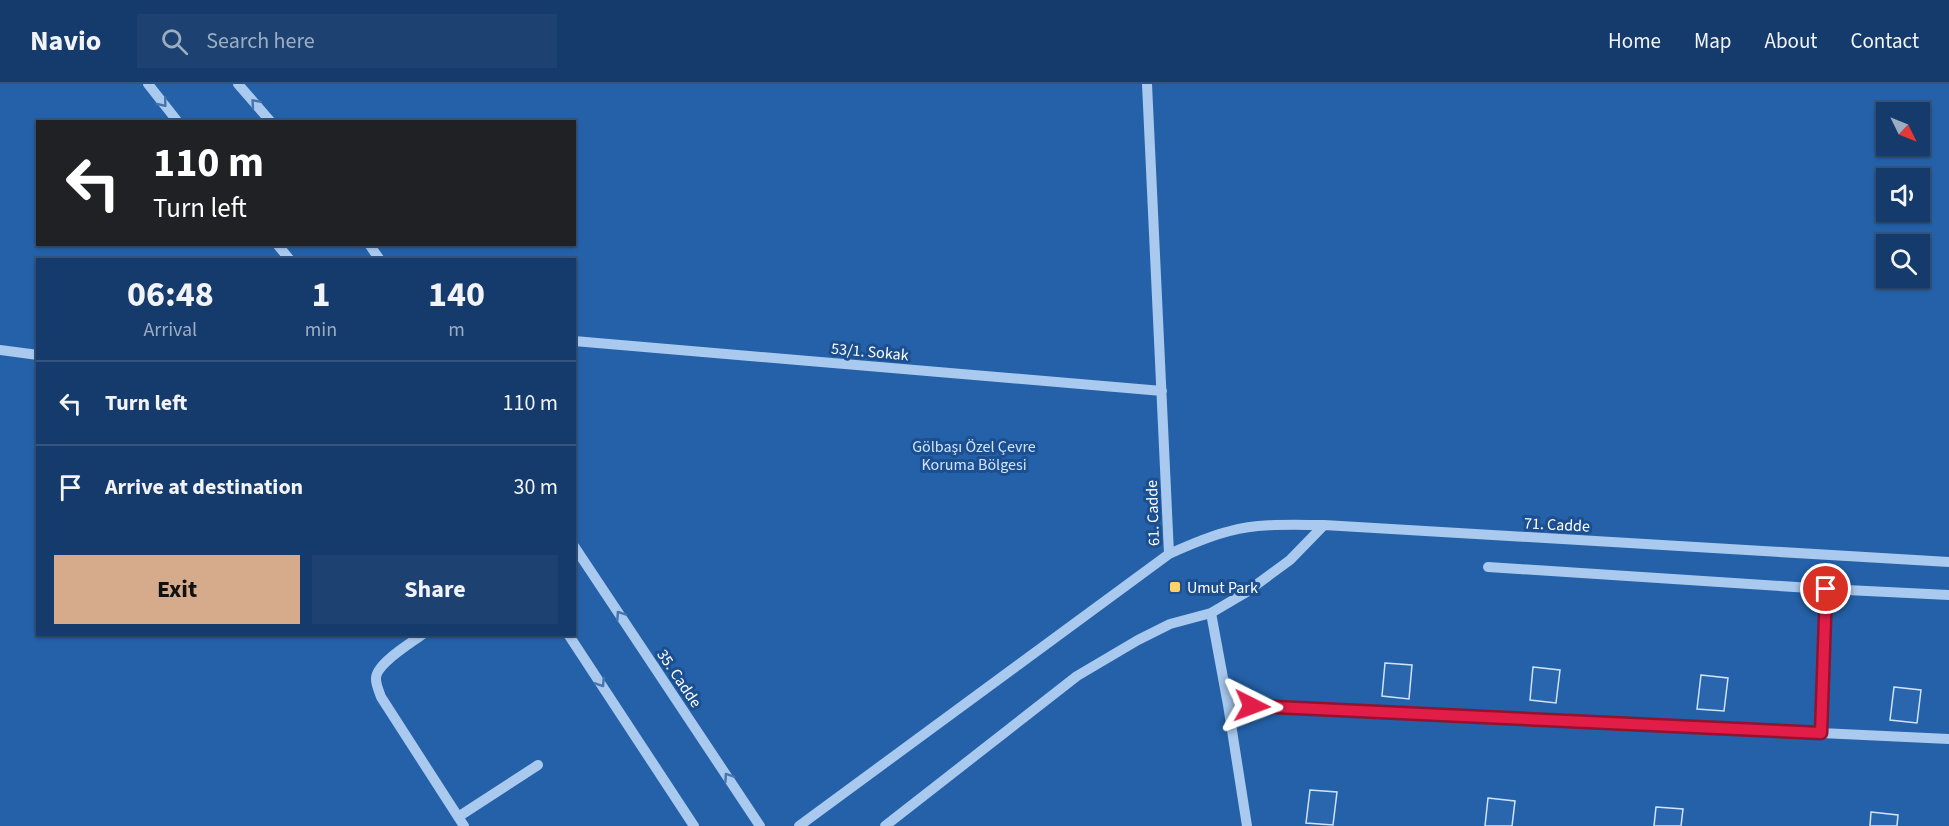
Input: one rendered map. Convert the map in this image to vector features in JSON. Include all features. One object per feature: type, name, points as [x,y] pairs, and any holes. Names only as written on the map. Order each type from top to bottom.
[{"type":"street","points":[[148,84],[176,120]]},
{"type":"street","points":[[238,84],[269,120]]},
{"type":"street","name":"61. Cadde","points":[[799,826],[1169,554],[1147,84]]},
{"type":"street","points":[[279,246],[288,258]]},
{"type":"street","name":"53/1. Sokak","points":[[576,341],[1162,392]]},
{"type":"street","points":[[0,350],[36,355]]},
{"type":"street","name":"71. Cadde","points":[[1169,554],[1232,530],[1270,525],[1324,525],[1949,562]]},
{"type":"street","points":[[885,826],[1077,676],[1170,624],[1210,613],[1245,592],[1290,560],[1324,525]]},
{"type":"street","name":"35. Cadde","points":[[576,549],[760,826]]},
{"type":"street","points":[[1488,567],[1949,595]]},
{"type":"street","points":[[1821,733],[1826,589]]},
{"type":"street","points":[[1210,613],[1228,705],[1247,826]]},
{"type":"street","points":[[420,636],[380,667],[375,676],[381,697],[461,821],[538,765]]},
{"type":"street","points":[[569,636],[694,826]]},
{"type":"street","points":[[1228,705],[1949,740]]},
{"type":"green space","name":"Gölbaşı Özel Çevre Koruma Bölgesi","points":[[0,84],[1949,84],[1949,826],[0,826]]},
{"type":"building","points":[[1385,663],[1412,665],[1409,699],[1382,696]]},
{"type":"building","points":[[1533,667],[1560,670],[1556,703],[1530,700]]},
{"type":"building","points":[[1701,675],[1728,678],[1724,711],[1697,709]]},
{"type":"building","points":[[1894,687],[1921,690],[1917,723],[1890,720]]},
{"type":"building","points":[[1310,790],[1337,792],[1333,825],[1306,823]]},
{"type":"building","points":[[1488,798],[1515,801],[1512,826],[1485,826]]},
{"type":"building","points":[[1656,807],[1683,809],[1681,826],[1654,826]]},
{"type":"building","points":[[1871,812],[1898,815],[1897,826],[1870,826]]},
{"type":"place","name":"Umut Park","points":[[1175,587]]},
{"type":"route","points":[[1252,706],[1821,733],[1826,589]]}]
